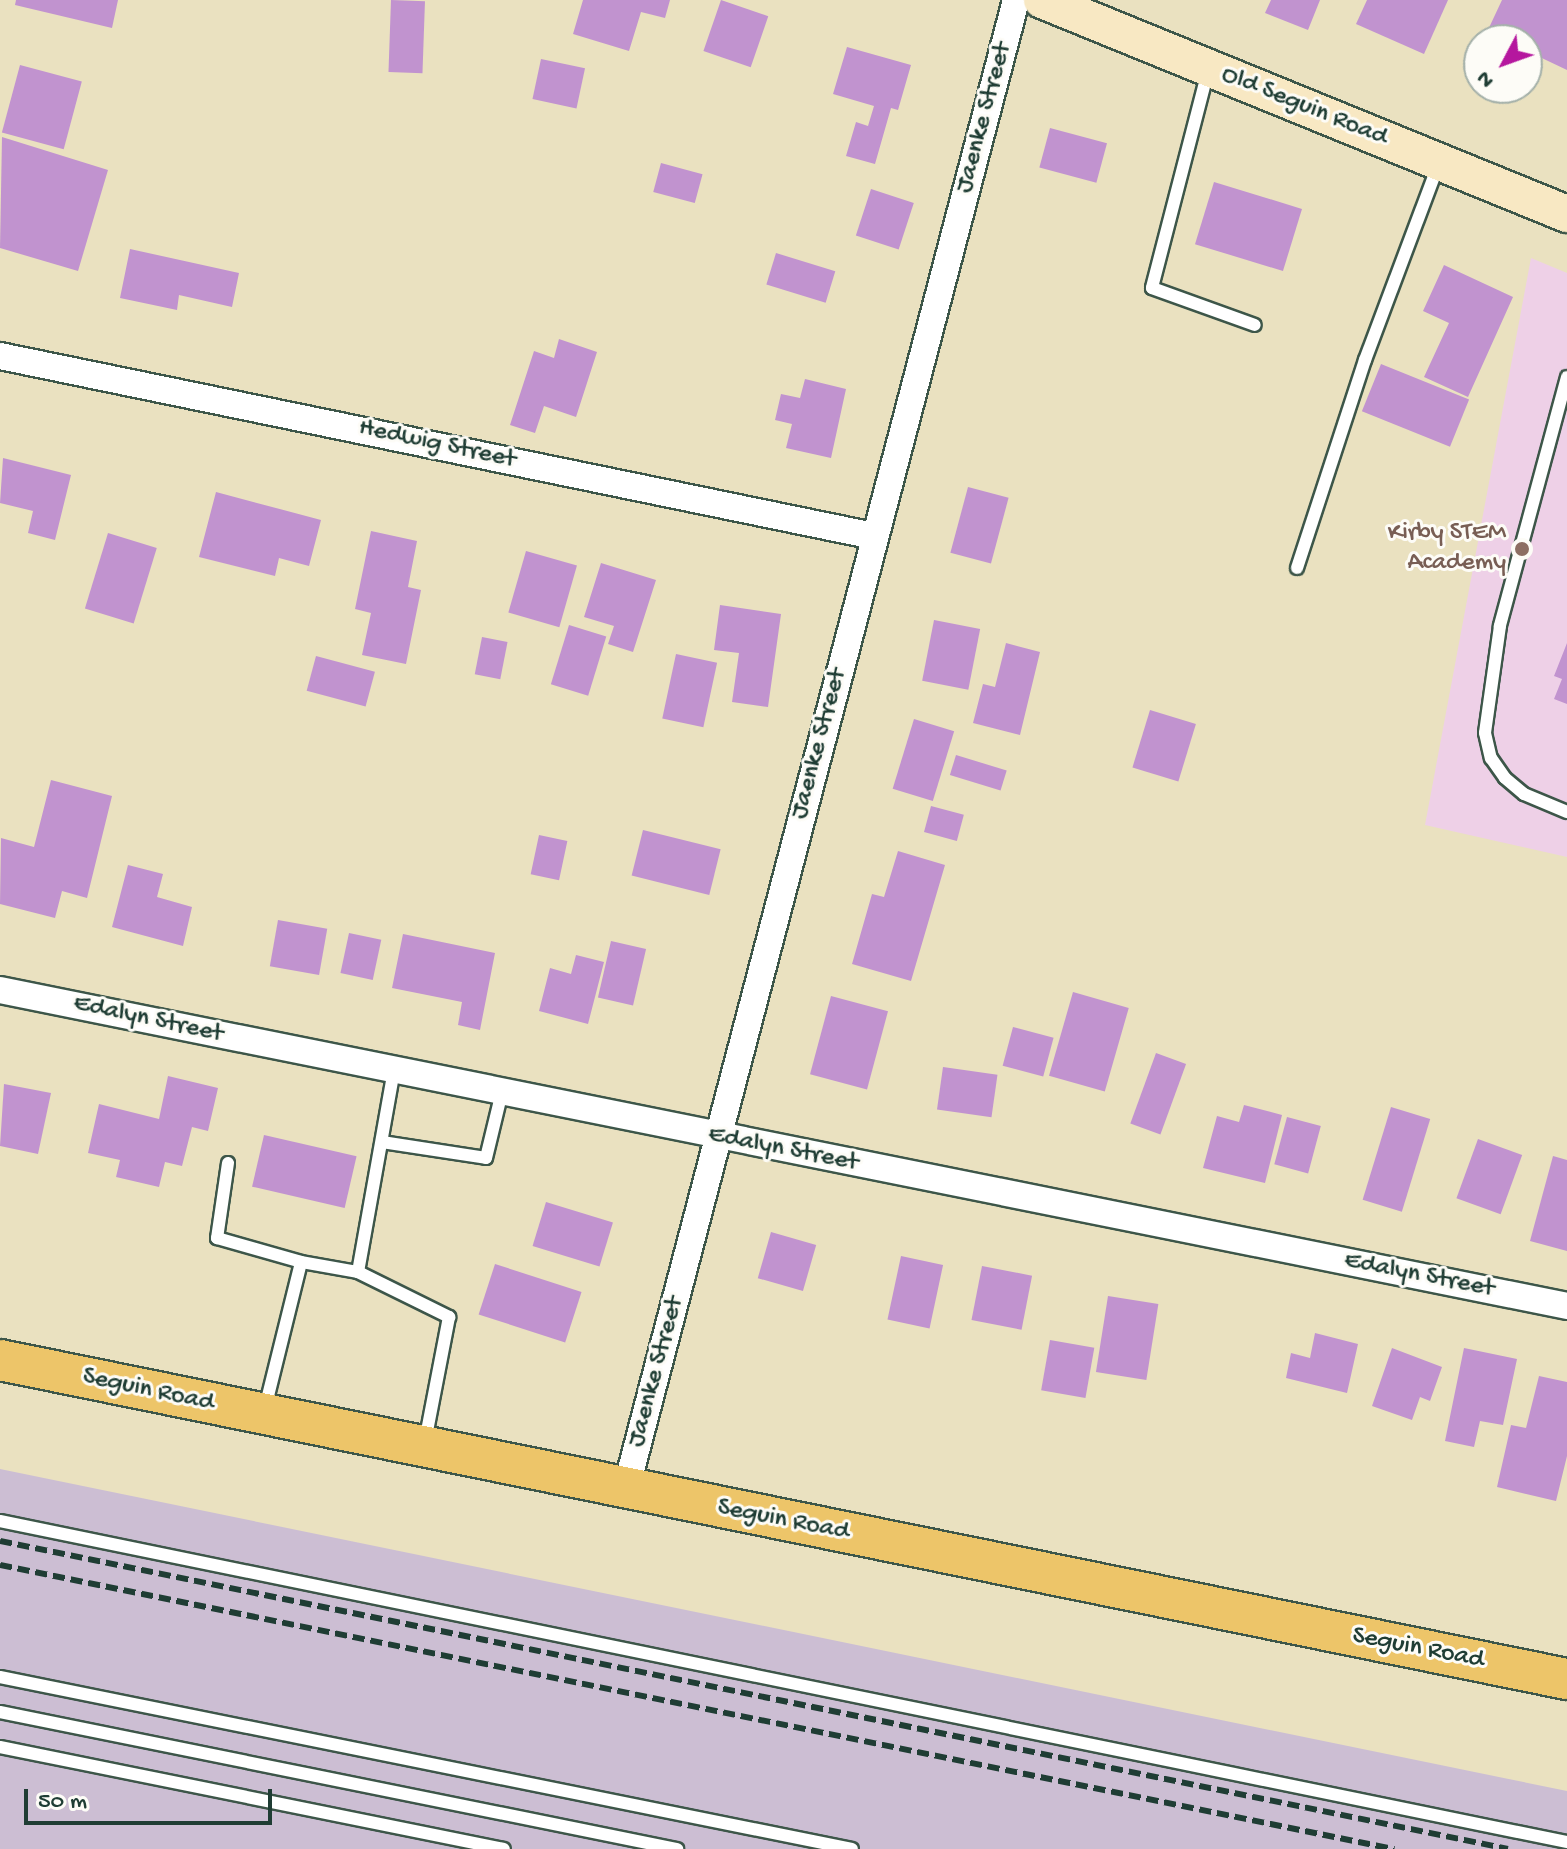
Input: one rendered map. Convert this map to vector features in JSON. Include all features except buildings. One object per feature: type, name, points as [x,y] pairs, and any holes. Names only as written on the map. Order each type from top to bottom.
[{"type":"main road","name":"Seguin Road","points":[[0,1360],[1567,1679]]},
{"type":"street","name":"Jaenke Street","points":[[626,1489],[1016,0]]},
{"type":"street","name":"Old Seguin Road","points":[[1042,0],[1567,214]]},
{"type":"street","name":"Hedwig Street","points":[[0,356],[874,536]]},
{"type":"street","name":"Edalyn Street","points":[[0,990],[1567,1306]]},
{"type":"lane","points":[[1208,68],[1152,288],[1255,325]]},
{"type":"lane","points":[[1297,568],[1365,360],[1440,163]]},
{"type":"lane","points":[[1567,377],[1562,419],[1500,626],[1485,733],[1491,758],[1505,778],[1524,794],[1567,812]]},
{"type":"lane","points":[[358,1272],[394,1070]]},
{"type":"lane","points":[[382,1142],[486,1158],[502,1092]]},
{"type":"lane","points":[[228,1163],[217,1238],[301,1262],[358,1272],[449,1317],[424,1448]]},
{"type":"lane","points":[[264,1415],[301,1262]]},
{"type":"lane","points":[[0,1521],[1567,1842]]},
{"type":"lane","points":[[0,1677],[852,1849]]},
{"type":"lane","points":[[0,1712],[677,1849]]},
{"type":"lane","points":[[0,1747],[504,1849]]},
{"type":"shaded area","name":"Kirby STEM Academy","points":[[1531,258],[1567,273],[1567,857],[1425,825]]},
{"type":"shaded area","points":[[0,1469],[1567,1791],[1567,1849],[0,1849]]},
{"type":"railway","points":[[0,1541],[1508,1849]]},
{"type":"railway","points":[[0,1565],[1394,1849]]},
{"type":"place","name":"Kirby STEM Academy","points":[[1522,549]]}]
